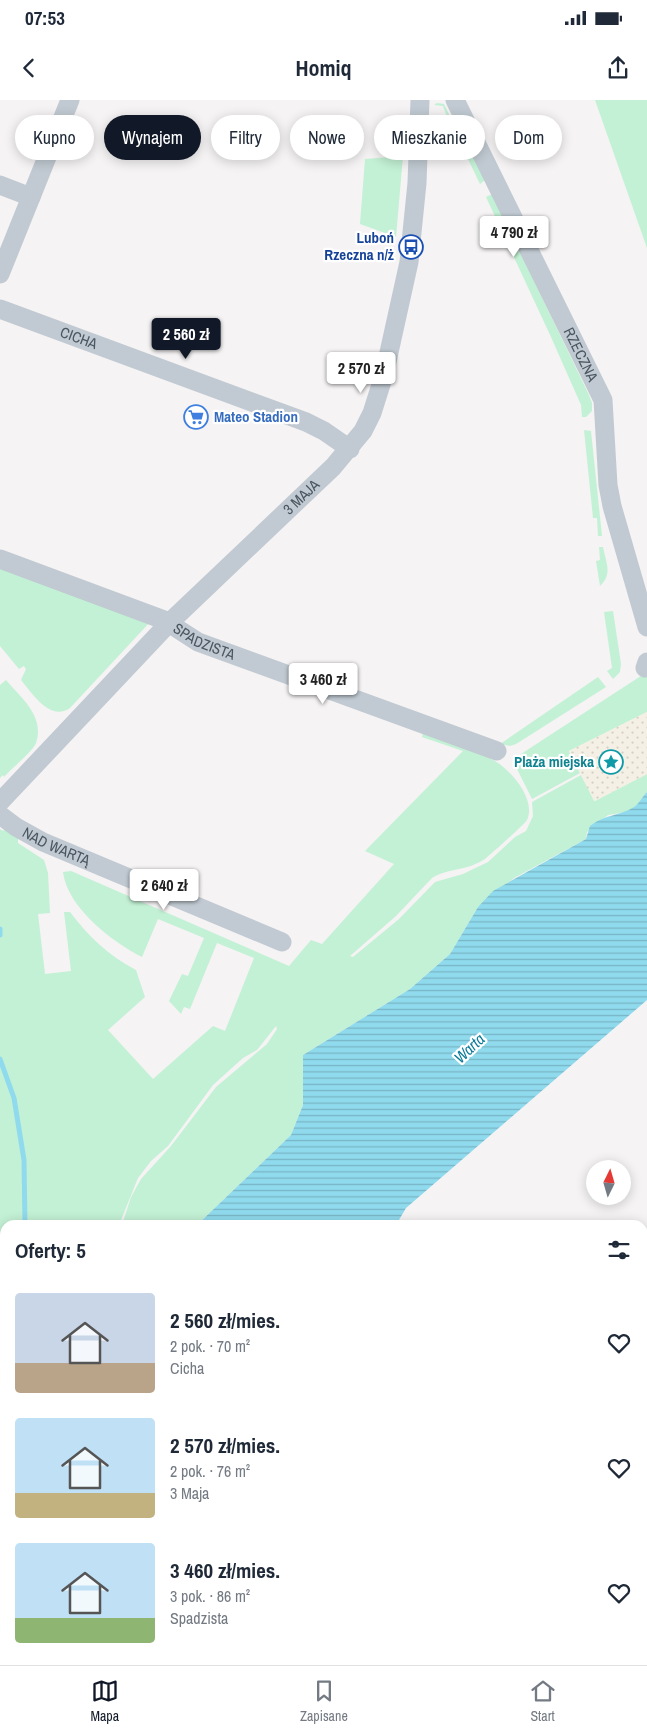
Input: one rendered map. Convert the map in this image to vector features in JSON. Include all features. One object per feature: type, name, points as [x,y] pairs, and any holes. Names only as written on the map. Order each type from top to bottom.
[{"type":"street","points":[[0,274],[70,100]]},
{"type":"street","name":"3 MAJA","points":[[0,802],[169,623],[350,449],[363,431],[375,403],[389,358],[401,301],[413,231],[420,100]]},
{"type":"street","name":"RZECZNA","points":[[455,100],[603,400],[608,484],[612,506],[647,626]]},
{"type":"street","points":[[0,184],[31,197]]},
{"type":"street","name":"CICHA","points":[[0,309],[306,422],[324,431],[350,449]]},
{"type":"street","name":"SPADZISTA","points":[[0,559],[169,623],[198,642],[497,751]]},
{"type":"street","name":"NAD WARTĄ","points":[[0,815],[16,827],[43,842],[282,942]]},
{"type":"green space","points":[[595,100],[647,100],[647,248]]},
{"type":"green space","points":[[437,103],[444,104],[449,115],[446,115],[443,106],[434,105]]},
{"type":"green space","points":[[365,159],[403,160],[396,237],[360,224]]},
{"type":"green space","points":[[468,160],[475,160],[485,180],[480,184]]},
{"type":"green space","points":[[492,194],[589,395],[592,411],[586,417],[582,417],[581,405],[486,197]]},
{"type":"green space","points":[[584,430],[591,431],[602,536],[598,536],[597,518],[593,518]]},
{"type":"green space","points":[[599,547],[603,547],[608,568],[604,582],[600,586],[596,561],[600,560]]},
{"type":"green space","points":[[0,565],[150,622],[70,708],[63,711],[49,709],[30,692],[21,680],[26,669],[24,666],[19,669],[0,646]]},
{"type":"green space","points":[[613,611],[621,664],[620,672],[613,679],[607,671],[612,668],[604,612]]},
{"type":"green space","points":[[647,672],[647,712],[569,751],[580,773],[532,799],[516,767],[521,754]]},
{"type":"green space","points":[[598,677],[606,687],[516,744],[510,746],[500,744]]},
{"type":"green space","points":[[6,680],[30,708],[37,724],[38,733],[36,743],[31,751],[4,777],[3,775],[0,778],[0,685]]},
{"type":"green space","points":[[423,733],[466,748],[483,755],[506,769],[525,794],[529,812],[527,820],[485,859],[471,866],[444,872],[432,878],[396,916],[350,956],[353,957],[399,919],[435,882],[463,874],[488,862],[515,837],[526,831],[533,816],[532,802],[581,775],[595,801],[647,774],[647,792],[637,806],[626,812],[608,815],[587,832],[586,839],[514,878],[478,907],[450,954],[410,989],[303,1055],[303,1105],[291,1135],[202,1220],[124,1220],[131,1197],[141,1179],[171,1146],[216,1087],[267,1044],[277,1029],[276,1026],[257,1050],[243,1058],[213,1085],[168,1146],[151,1161],[138,1178],[121,1220],[0,1220],[0,829],[3,831],[5,828],[18,836],[18,843],[44,860],[48,873],[50,913],[38,914],[45,974],[71,971],[64,912],[70,912],[84,930],[100,945],[136,970],[145,997],[108,1030],[153,1079],[213,1026],[225,1031],[254,958],[217,943],[190,1009],[184,1007],[181,1014],[169,1001],[182,974],[188,976],[204,938],[158,919],[142,957],[105,933],[93,922],[73,898],[66,885],[63,872],[71,871],[289,966],[311,940],[322,944],[394,864],[365,851],[463,751],[422,737]]},
{"type":"sand","name":"Plaża miejska","points":[[647,712],[647,774],[594,801],[569,751]]},
{"type":"water","name":"Warta","points":[[647,792],[647,1000],[406,1208],[399,1220],[202,1220],[291,1135],[303,1105],[303,1055],[410,989],[450,954],[478,907],[493,891],[586,839],[590,826],[596,822],[623,812],[637,804]]},
{"type":"waterway","points":[[0,929],[0,935]]},
{"type":"waterway","points":[[0,1059],[14,1098],[24,1160],[25,1220]]},
{"type":"place","name":"Luboń Rzeczna n/ż","points":[[411,247]]},
{"type":"place","name":"Mateo Stadion","points":[[196,417]]},
{"type":"place","name":"Plaża miejska","points":[[611,762]]}]
